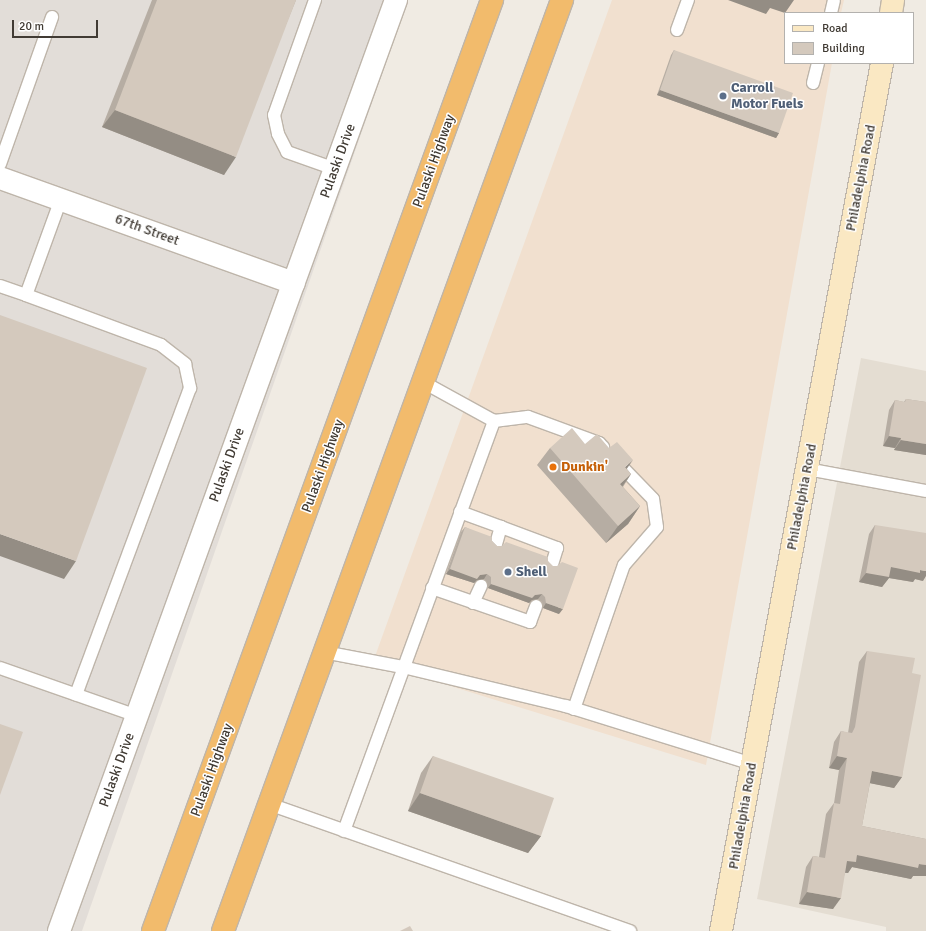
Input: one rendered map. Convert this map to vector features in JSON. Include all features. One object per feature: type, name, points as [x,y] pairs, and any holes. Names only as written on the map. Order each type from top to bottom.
[{"type":"highway","name":"Pulaski Highway","points":[[153,931],[492,0]]},
{"type":"highway","points":[[223,931],[562,0]]},
{"type":"main road","points":[[891,12],[893,0]]},
{"type":"main road","name":"Philadelphia Road","points":[[721,931],[882,64]]},
{"type":"street","name":"Pulaski Drive","points":[[59,931],[396,0]]},
{"type":"street","name":"67th Street","points":[[0,178],[294,283]]},
{"type":"lane","points":[[315,0],[274,115],[278,134],[287,152],[335,168]]},
{"type":"lane","points":[[677,30],[688,0]]},
{"type":"lane","points":[[831,12],[834,0]]},
{"type":"lane","points":[[0,164],[52,17]]},
{"type":"lane","points":[[813,83],[818,64]]},
{"type":"lane","points":[[26,295],[61,199]]},
{"type":"lane","points":[[0,286],[161,345],[185,364],[190,388],[76,695]]},
{"type":"lane","points":[[423,382],[494,420],[528,417],[599,443],[653,499],[657,527],[624,565],[574,709]]},
{"type":"lane","points":[[344,831],[494,420]]},
{"type":"lane","points":[[807,469],[926,491]]},
{"type":"lane","points":[[460,512],[557,548],[552,564]]},
{"type":"lane","points":[[496,544],[501,528]]},
{"type":"lane","points":[[473,603],[481,586]]},
{"type":"lane","points":[[432,588],[530,622],[536,606]]},
{"type":"lane","points":[[324,652],[404,667],[574,709],[752,764]]},
{"type":"lane","points":[[0,668],[137,716]]},
{"type":"lane","points":[[269,804],[630,931]]},
{"type":"shaded area","points":[[0,0],[408,0],[82,931],[0,931]]},
{"type":"shaded area","points":[[612,0],[844,0],[841,12],[784,12],[784,64],[832,64],[706,765],[373,662]]},
{"type":"shaded area","points":[[861,358],[926,371],[926,931],[886,931],[886,927],[757,899]]},
{"type":"building","points":[[157,0],[296,0],[236,157],[115,110]]},
{"type":"building","name":"Carroll Motor Fuels","points":[[674,50],[793,93],[779,133],[660,90]]},
{"type":"building","points":[[0,315],[147,368],[76,561],[0,534]]},
{"type":"building","points":[[906,399],[926,402],[926,444],[901,440],[901,438],[889,436],[895,400],[905,402]]},
{"type":"building","points":[[572,428],[585,444],[597,434],[609,448],[617,442],[633,460],[625,467],[631,474],[620,484],[640,506],[618,526],[550,448]]},
{"type":"building","points":[[875,525],[926,533],[926,571],[920,570],[920,573],[891,567],[889,577],[866,573]]},
{"type":"building","name":"Shell","points":[[465,527],[492,537],[492,541],[497,546],[502,546],[506,542],[548,557],[548,561],[553,566],[557,566],[562,562],[578,568],[563,609],[546,603],[545,597],[542,594],[535,595],[532,598],[491,584],[491,577],[487,574],[480,575],[477,579],[450,569]]},
{"type":"building","points":[[867,651],[915,658],[912,673],[921,675],[902,777],[872,771],[862,826],[926,839],[926,865],[919,864],[918,868],[857,855],[856,862],[847,861],[841,898],[807,892],[813,856],[825,858],[834,803],[840,804],[847,758],[837,756],[841,731],[852,733],[855,727]]},
{"type":"building","points":[[0,724],[23,732],[0,795]]},
{"type":"building","points":[[433,756],[554,798],[541,836],[420,793]]},
{"type":"building","points":[[410,926],[413,931],[400,931]]},
{"type":"place","name":"Carroll Motor Fuels","points":[[723,96]]},
{"type":"place","name":"Dunkin'","points":[[553,467]]},
{"type":"place","name":"Shell","points":[[508,572]]}]
